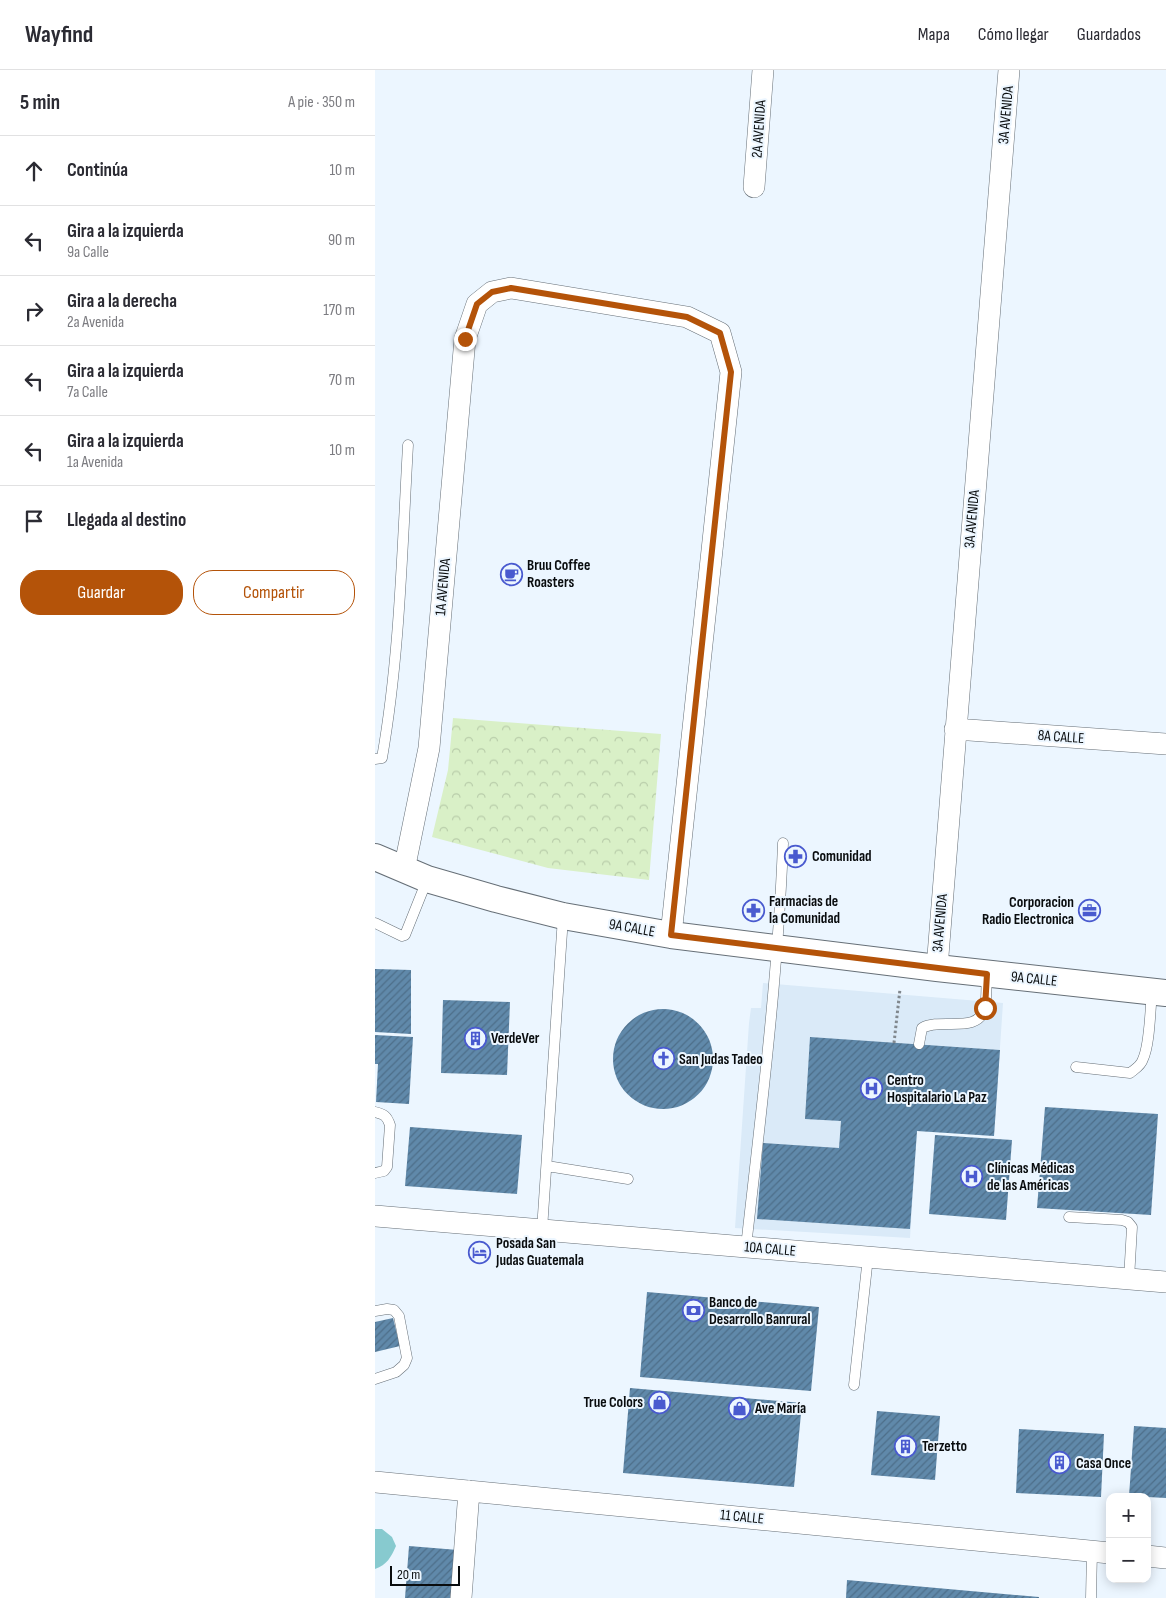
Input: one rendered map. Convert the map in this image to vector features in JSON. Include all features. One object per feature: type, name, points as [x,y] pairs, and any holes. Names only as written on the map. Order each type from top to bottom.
[{"type":"street","name":"2A AVENIDA","points":[[754,187],[763,70]]},
{"type":"street","name":"3A AVENIDA","points":[[937,968],[1009,70]]},
{"type":"street","name":"1A AVENIDA","points":[[416,874],[465,339],[477,304],[492,292],[511,288],[687,317],[720,333],[731,372],[671,935]]},
{"type":"street","name":"8A CALLE","points":[[955,729],[1166,744]]},
{"type":"street","name":"9A CALLE","points":[[375,858],[416,874],[563,916],[671,935],[987,974],[1159,992]]},
{"type":"street","name":"10A CALLE","points":[[375,1216],[1166,1282]]},
{"type":"street","name":"11 CALLE","points":[[375,1482],[1101,1552]]},
{"type":"street","points":[[461,1598],[469,1491]]},
{"type":"street","points":[[1151,1556],[1166,1558]]},
{"type":"lane","points":[[375,759],[382,758],[388,726],[399,598],[408,446]]},
{"type":"lane","points":[[746,1247],[781,910],[783,842]]},
{"type":"lane","points":[[375,923],[402,936],[405,934],[416,874]]},
{"type":"lane","points":[[542,1230],[563,916]]},
{"type":"lane","points":[[919,1044],[922,1028],[933,1023],[968,1024],[977,1020],[985,1006],[987,974]]},
{"type":"lane","points":[[1076,1066],[1130,1073],[1139,1067],[1143,1059],[1149,1027],[1159,992]]},
{"type":"lane","points":[[375,1112],[383,1114],[388,1118],[391,1125],[387,1167],[383,1171],[375,1173]]},
{"type":"lane","points":[[547,1166],[628,1179]]},
{"type":"lane","points":[[1069,1217],[1128,1222],[1132,1227],[1129,1279]]},
{"type":"lane","points":[[854,1385],[868,1257]]},
{"type":"lane","points":[[375,1311],[394,1310],[399,1316],[407,1358],[404,1365],[396,1372],[375,1379]]},
{"type":"lane","points":[[1091,1598],[1101,1552]]},
{"type":"path","points":[[895,1043],[900,990]]},
{"type":"shaded area","name":"Centro Hospitalario La Paz","points":[[763,983],[1003,1003],[994,1136],[917,1131],[910,1238],[735,1228],[749,1023],[751,1008],[761,1008]]},
{"type":"green space","points":[[453,718],[661,734],[649,880],[548,868],[432,837],[448,770]]},
{"type":"water","points":[[375,1529],[382,1529],[392,1537],[396,1546],[388,1560],[375,1569]]},
{"type":"building","points":[[375,969],[411,970],[411,1034],[375,1032]]},
{"type":"building","name":"VerdeVer","points":[[443,1000],[510,1002],[507,1075],[441,1073]]},
{"type":"building","name":"San Judas Tadeo","points":[[653,1009],[673,1009],[682,1012],[699,1023],[710,1040],[713,1049],[713,1069],[710,1078],[699,1095],[682,1106],[673,1109],[653,1109],[635,1101],[621,1087],[613,1069],[613,1049],[621,1031],[635,1017]]},
{"type":"building","points":[[375,1035],[413,1037],[409,1104],[376,1102],[378,1064],[375,1064]]},
{"type":"building","points":[[810,1037],[1000,1050],[994,1136],[917,1131],[910,1229],[757,1219],[763,1143],[839,1148],[841,1121],[805,1119]]},
{"type":"building","name":"Clínicas Médicas de las Américas","points":[[1045,1107],[1158,1114],[1151,1215],[1037,1208]]},
{"type":"building","points":[[410,1127],[522,1135],[517,1194],[405,1186]]},
{"type":"building","name":"Clínicas Médicas de las Américas","points":[[935,1135],[1012,1140],[1006,1220],[929,1214]]},
{"type":"building","points":[[647,1292],[819,1307],[811,1391],[640,1377]]},
{"type":"building","points":[[393,1318],[400,1346],[375,1352],[375,1322]]},
{"type":"building","points":[[630,1388],[802,1403],[794,1487],[623,1473]]},
{"type":"building","name":"Terzetto","points":[[877,1411],[940,1416],[935,1480],[871,1475]]},
{"type":"building","points":[[1134,1426],[1166,1428],[1166,1498],[1151,1497],[1151,1493],[1129,1493]]},
{"type":"building","name":"Casa Once","points":[[1019,1429],[1104,1434],[1101,1497],[1016,1493]]},
{"type":"building","points":[[409,1546],[458,1550],[454,1598],[405,1598]]},
{"type":"building","points":[[847,1580],[1039,1597],[1039,1598],[846,1598]]},
{"type":"place","name":"Bruu Coffee Roasters","points":[[511,574]]},
{"type":"place","name":"Comunidad","points":[[796,856]]},
{"type":"place","name":"Farmacias de la Comunidad","points":[[753,910]]},
{"type":"place","name":"Corporacion Radio Electronica","points":[[1090,911]]},
{"type":"place","name":"VerdeVer","points":[[475,1038]]},
{"type":"place","name":"San Judas Tadeo","points":[[663,1059]]},
{"type":"place","name":"Centro Hospitalario La Paz","points":[[871,1089]]},
{"type":"place","name":"Clínicas Médicas de las Américas","points":[[971,1177]]},
{"type":"place","name":"Posada San Judas Guatemala","points":[[480,1252]]},
{"type":"place","name":"Banco de Desarrollo Banrural","points":[[693,1311]]},
{"type":"place","name":"True Colors","points":[[659,1402]]},
{"type":"place","name":"Ave María","points":[[739,1408]]},
{"type":"place","name":"Terzetto","points":[[906,1446]]},
{"type":"place","name":"Casa Once","points":[[1060,1463]]},
{"type":"route","points":[[465,339],[477,304],[492,292],[511,288],[687,317],[720,333],[731,372],[671,935],[987,974],[985,1008]]}]
